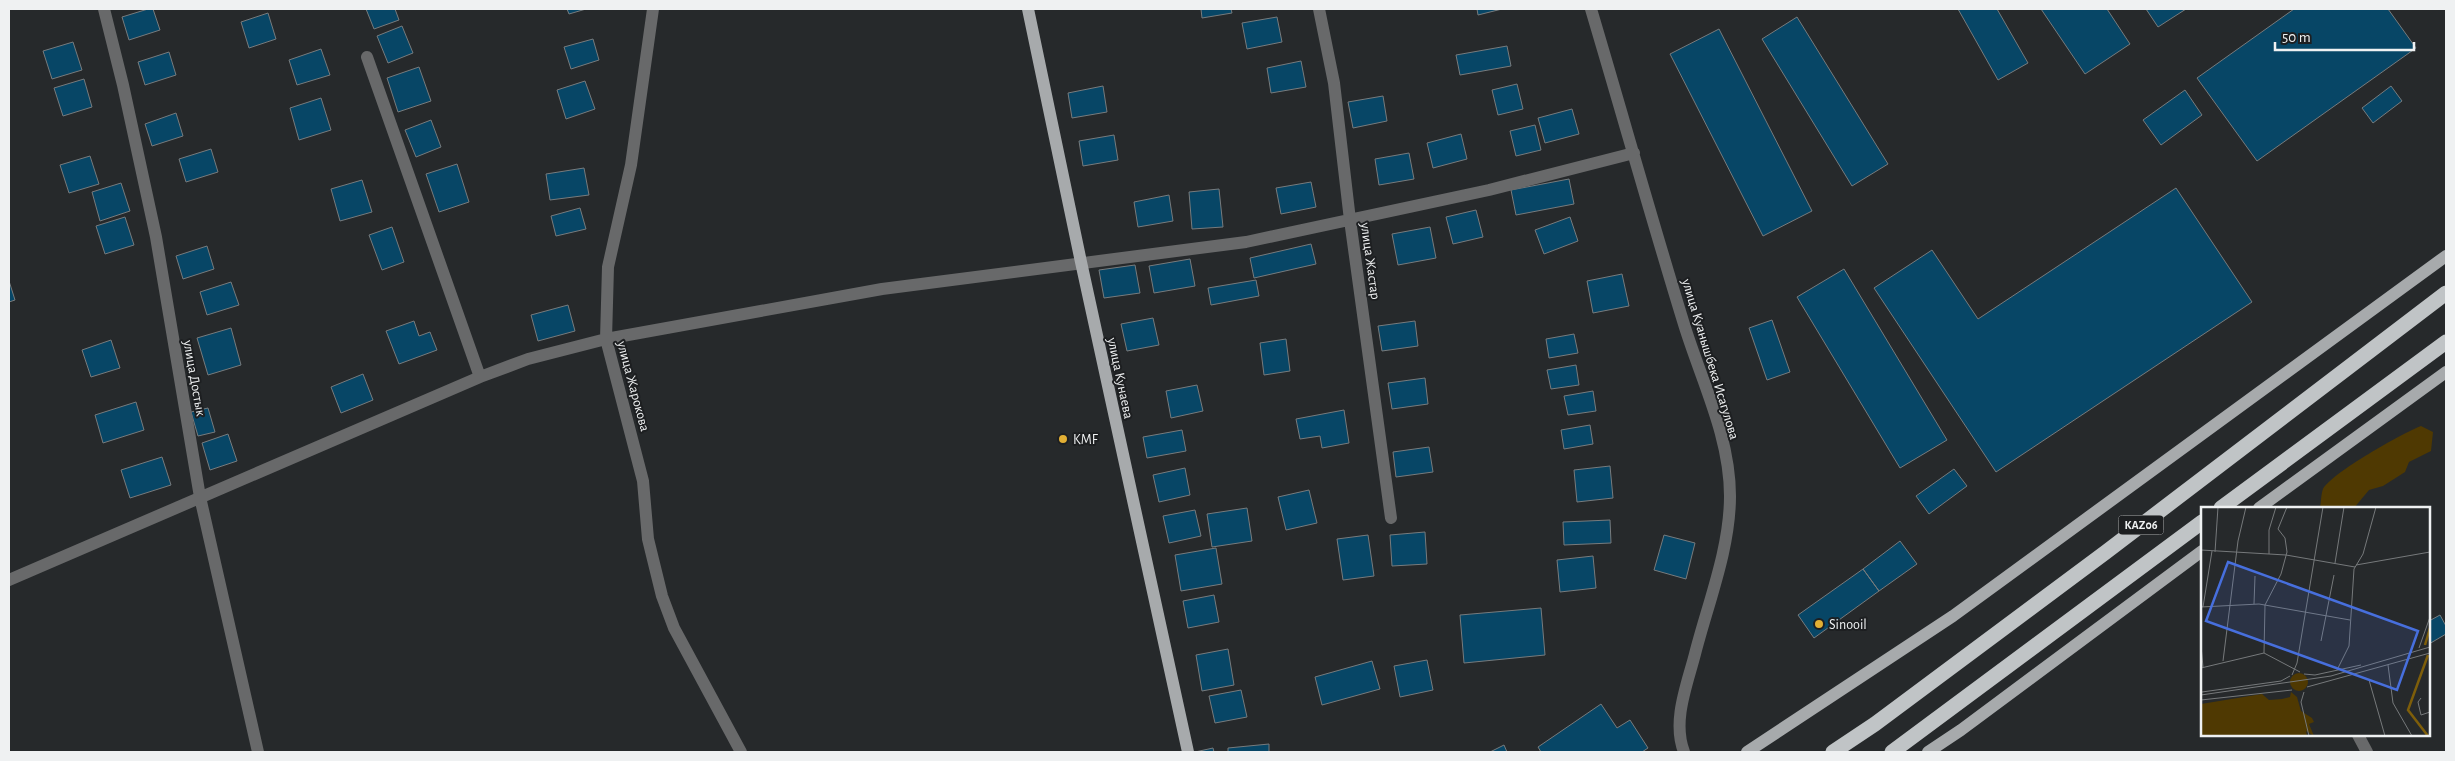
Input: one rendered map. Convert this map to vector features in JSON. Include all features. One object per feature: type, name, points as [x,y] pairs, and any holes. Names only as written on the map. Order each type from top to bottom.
[{"type":"highway","name":"KАZ06","points":[[1833,752],[1875,724],[2098,558],[2446,293]]},
{"type":"highway","points":[[2222,507],[2446,342]]},
{"type":"highway","name":"KАZ06","points":[[1892,752],[2201,523]]},
{"type":"main road","name":"улица Кунаева","points":[[1028,9],[1080,262],[1188,752]]},
{"type":"main road","points":[[1747,752],[1953,616],[2446,256]]},
{"type":"main road","points":[[2260,507],[2446,372]]},
{"type":"main road","points":[[1928,752],[1962,730],[2201,552]]},
{"type":"street","name":"улица Достык","points":[[104,9],[124,85],[156,237],[200,498],[258,752]]},
{"type":"street","name":"улица Жарокова","points":[[653,9],[631,165],[608,267],[606,339],[643,481],[648,540],[662,596],[674,628],[741,752]]},
{"type":"street","name":"улица Жастар","points":[[1319,9],[1334,83],[1350,220],[1391,518]]},
{"type":"street","name":"улица Куанышбека Исагулова","points":[[1591,9],[1683,323],[1718,424],[1726,456],[1730,496],[1726,538],[1681,704],[1680,741],[1684,752]]},
{"type":"street","points":[[367,57],[480,377]]},
{"type":"street","points":[[9,580],[480,377],[528,359],[606,339],[882,289],[1246,242],[1489,190],[1634,153]]},
{"type":"street","points":[[2359,736],[2367,752]]},
{"type":"shaded area","points":[[2421,426],[2433,432],[2431,451],[2409,462],[2405,472],[2383,486],[2369,490],[2355,507],[2320,507],[2323,489],[2329,482],[2353,464]]},
{"type":"building","points":[[153,9],[160,30],[129,40],[122,17]]},
{"type":"building","points":[[366,9],[395,9],[399,20],[374,29]]},
{"type":"building","points":[[567,9],[586,9],[569,14]]},
{"type":"building","points":[[1201,9],[1231,9],[1232,13],[1202,18]]},
{"type":"building","points":[[1477,9],[1502,9],[1478,15]]},
{"type":"building","points":[[1958,9],[1997,9],[2028,63],[1998,80]]},
{"type":"building","points":[[2041,9],[2107,9],[2130,44],[2085,74]]},
{"type":"building","points":[[2146,9],[2186,9],[2158,27]]},
{"type":"building","points":[[2294,9],[2388,9],[2416,48],[2257,161],[2197,78]]},
{"type":"building","points":[[268,13],[276,39],[249,48],[241,22]]},
{"type":"building","points":[[1277,17],[1282,42],[1247,49],[1242,23]]},
{"type":"building","points":[[1797,17],[1888,164],[1852,186],[1762,39]]},
{"type":"building","points":[[402,26],[413,53],[388,63],[377,36]]},
{"type":"building","points":[[1719,29],[1812,211],[1763,236],[1670,54]]},
{"type":"building","points":[[593,39],[599,60],[571,69],[564,47]]},
{"type":"building","points":[[73,42],[82,70],[52,79],[43,51]]},
{"type":"building","points":[[1507,46],[1511,66],[1460,75],[1456,55]]},
{"type":"building","points":[[321,49],[330,75],[297,85],[289,60]]},
{"type":"building","points":[[169,52],[176,75],[145,85],[138,62]]},
{"type":"building","points":[[1301,61],[1306,87],[1271,93],[1267,68]]},
{"type":"building","points":[[419,67],[431,101],[398,112],[387,78]]},
{"type":"building","points":[[84,79],[92,107],[63,116],[54,88]]},
{"type":"building","points":[[585,81],[595,109],[566,119],[557,90]]},
{"type":"building","points":[[1517,84],[1523,109],[1498,115],[1492,90]]},
{"type":"building","points":[[1103,86],[1107,112],[1072,118],[1068,93]]},
{"type":"building","points":[[2391,86],[2402,101],[2373,123],[2362,108]]},
{"type":"building","points":[[2185,90],[2202,115],[2161,145],[2143,120]]},
{"type":"building","points":[[1383,96],[1387,121],[1353,128],[1348,102]]},
{"type":"building","points":[[321,98],[331,130],[299,140],[290,108]]},
{"type":"building","points":[[1572,109],[1579,134],[1545,143],[1538,118]]},
{"type":"building","points":[[176,113],[183,136],[152,146],[145,124]]},
{"type":"building","points":[[431,120],[441,147],[416,157],[405,130]]},
{"type":"building","points":[[1535,125],[1541,150],[1516,156],[1510,131]]},
{"type":"building","points":[[1461,134],[1467,159],[1433,168],[1427,143]]},
{"type":"building","points":[[1114,135],[1118,160],[1083,166],[1079,141]]},
{"type":"building","points":[[211,149],[218,172],[186,182],[179,159]]},
{"type":"building","points":[[1409,153],[1414,179],[1379,185],[1375,159]]},
{"type":"building","points":[[90,156],[99,184],[69,193],[60,165]]},
{"type":"building","points":[[457,164],[469,202],[439,212],[426,174]]},
{"type":"building","points":[[584,168],[589,195],[550,200],[546,174]]},
{"type":"building","points":[[1569,179],[1574,204],[1516,215],[1511,190]]},
{"type":"building","points":[[362,180],[372,212],[340,221],[331,189]]},
{"type":"building","points":[[1311,182],[1316,207],[1281,214],[1276,188]]},
{"type":"building","points":[[121,183],[130,211],[100,221],[92,192]]},
{"type":"building","points":[[2176,188],[2252,302],[1996,472],[1874,288],[1932,250],[1978,319]]},
{"type":"building","points":[[1219,189],[1223,227],[1192,229],[1189,192]]},
{"type":"building","points":[[1169,195],[1173,221],[1138,227],[1134,202]]},
{"type":"building","points":[[580,208],[586,229],[556,236],[551,216]]},
{"type":"building","points":[[1476,210],[1483,237],[1453,244],[1446,217]]},
{"type":"building","points":[[125,217],[134,245],[105,254],[96,226]]},
{"type":"building","points":[[1570,217],[1578,241],[1544,254],[1535,230]]},
{"type":"building","points":[[392,227],[404,262],[382,270],[369,235]]},
{"type":"building","points":[[1430,227],[1436,258],[1398,265],[1392,234]]},
{"type":"building","points":[[1311,244],[1316,264],[1254,278],[1250,258]]},
{"type":"building","points":[[207,246],[214,269],[183,279],[176,256]]},
{"type":"building","points":[[1190,259],[1195,286],[1154,293],[1149,266]]},
{"type":"building","points":[[1135,265],[1140,293],[1104,298],[1099,270]]},
{"type":"building","points":[[1844,269],[1947,440],[1900,468],[1797,297]]},
{"type":"building","points":[[1622,274],[1629,306],[1593,313],[1587,281]]},
{"type":"building","points":[[1256,280],[1259,296],[1211,305],[1208,288]]},
{"type":"building","points":[[9,281],[15,300],[9,302]]},
{"type":"building","points":[[231,282],[239,305],[207,315],[200,292]]},
{"type":"building","points":[[568,305],[575,331],[538,341],[531,315]]},
{"type":"building","points":[[1153,318],[1159,345],[1127,351],[1121,324]]},
{"type":"building","points":[[1772,320],[1790,372],[1767,380],[1749,328]]},
{"type":"building","points":[[414,321],[419,336],[430,332],[437,350],[399,364],[386,331]]},
{"type":"building","points":[[1415,321],[1418,346],[1382,351],[1378,326]]},
{"type":"building","points":[[231,328],[241,365],[208,375],[197,338]]},
{"type":"building","points":[[1574,334],[1578,353],[1549,358],[1546,339]]},
{"type":"building","points":[[1286,339],[1290,371],[1264,375],[1260,343]]},
{"type":"building","points":[[111,340],[120,368],[91,377],[82,350]]},
{"type":"building","points":[[1576,365],[1579,385],[1551,389],[1547,370]]},
{"type":"building","points":[[363,374],[373,400],[341,413],[331,387]]},
{"type":"building","points":[[1425,378],[1428,404],[1392,409],[1388,383]]},
{"type":"building","points":[[1197,385],[1203,411],[1171,418],[1166,391]]},
{"type":"building","points":[[1593,391],[1596,411],[1568,415],[1564,396]]},
{"type":"building","points":[[136,402],[144,430],[103,443],[95,415]]},
{"type":"building","points":[[208,408],[215,432],[198,436],[191,412]]},
{"type":"building","points":[[1344,410],[1349,443],[1322,448],[1320,436],[1300,439],[1296,419]]},
{"type":"building","points":[[1590,425],[1593,444],[1564,449],[1561,430]]},
{"type":"building","points":[[1182,430],[1186,451],[1147,458],[1143,437]]},
{"type":"building","points":[[228,434],[237,461],[210,470],[202,443]]},
{"type":"building","points":[[1429,447],[1433,472],[1396,477],[1393,452]]},
{"type":"building","points":[[162,457],[171,485],[130,498],[121,470]]},
{"type":"building","points":[[1610,466],[1613,498],[1577,502],[1574,470]]},
{"type":"building","points":[[1185,468],[1190,495],[1159,502],[1153,475]]},
{"type":"building","points":[[1954,469],[1967,486],[1929,514],[1916,496]]},
{"type":"building","points":[[1309,490],[1317,523],[1286,530],[1278,497]]},
{"type":"building","points":[[1247,508],[1252,541],[1212,547],[1207,514]]},
{"type":"building","points":[[1195,510],[1201,536],[1169,543],[1163,516]]},
{"type":"building","points":[[1610,520],[1611,543],[1564,545],[1563,522]]},
{"type":"building","points":[[1425,532],[1427,564],[1392,566],[1390,535]]},
{"type":"building","points":[[1368,535],[1374,576],[1343,580],[1337,539]]},
{"type":"building","points":[[1664,535],[1695,543],[1686,579],[1654,570]]},
{"type":"building","points":[[1900,541],[1917,564],[1879,591],[1863,569]]},
{"type":"building","points":[[1216,548],[1222,584],[1181,591],[1175,555]]},
{"type":"building","points":[[1593,556],[1596,588],[1560,592],[1557,560]]},
{"type":"building","points":[[1863,569],[1879,591],[1814,638],[1798,615]]},
{"type":"building","points":[[1214,595],[1219,622],[1188,628],[1183,601]]},
{"type":"building","points":[[1541,608],[1545,655],[1464,663],[1460,615]]},
{"type":"building","points":[[2440,615],[2446,626],[2446,634],[2430,643],[2430,620]]},
{"type":"building","points":[[1228,649],[1234,685],[1202,691],[1196,655]]},
{"type":"building","points":[[1427,660],[1433,690],[1400,697],[1394,666]]},
{"type":"building","points":[[1372,661],[1380,689],[1322,705],[1315,677]]},
{"type":"building","points":[[1241,690],[1247,717],[1215,723],[1209,696]]},
{"type":"building","points":[[1601,704],[1617,728],[1630,720],[1648,748],[1642,752],[1541,752],[1538,747]]},
{"type":"building","points":[[1269,744],[1269,752],[1228,752],[1228,748]]},
{"type":"building","points":[[1504,745],[1507,752],[1490,752]]},
{"type":"building","points":[[1213,748],[1214,752],[1195,752]]},
{"type":"place","name":"KMF","points":[[1063,439]]},
{"type":"place","name":"Sinooil","points":[[1819,624]]}]
